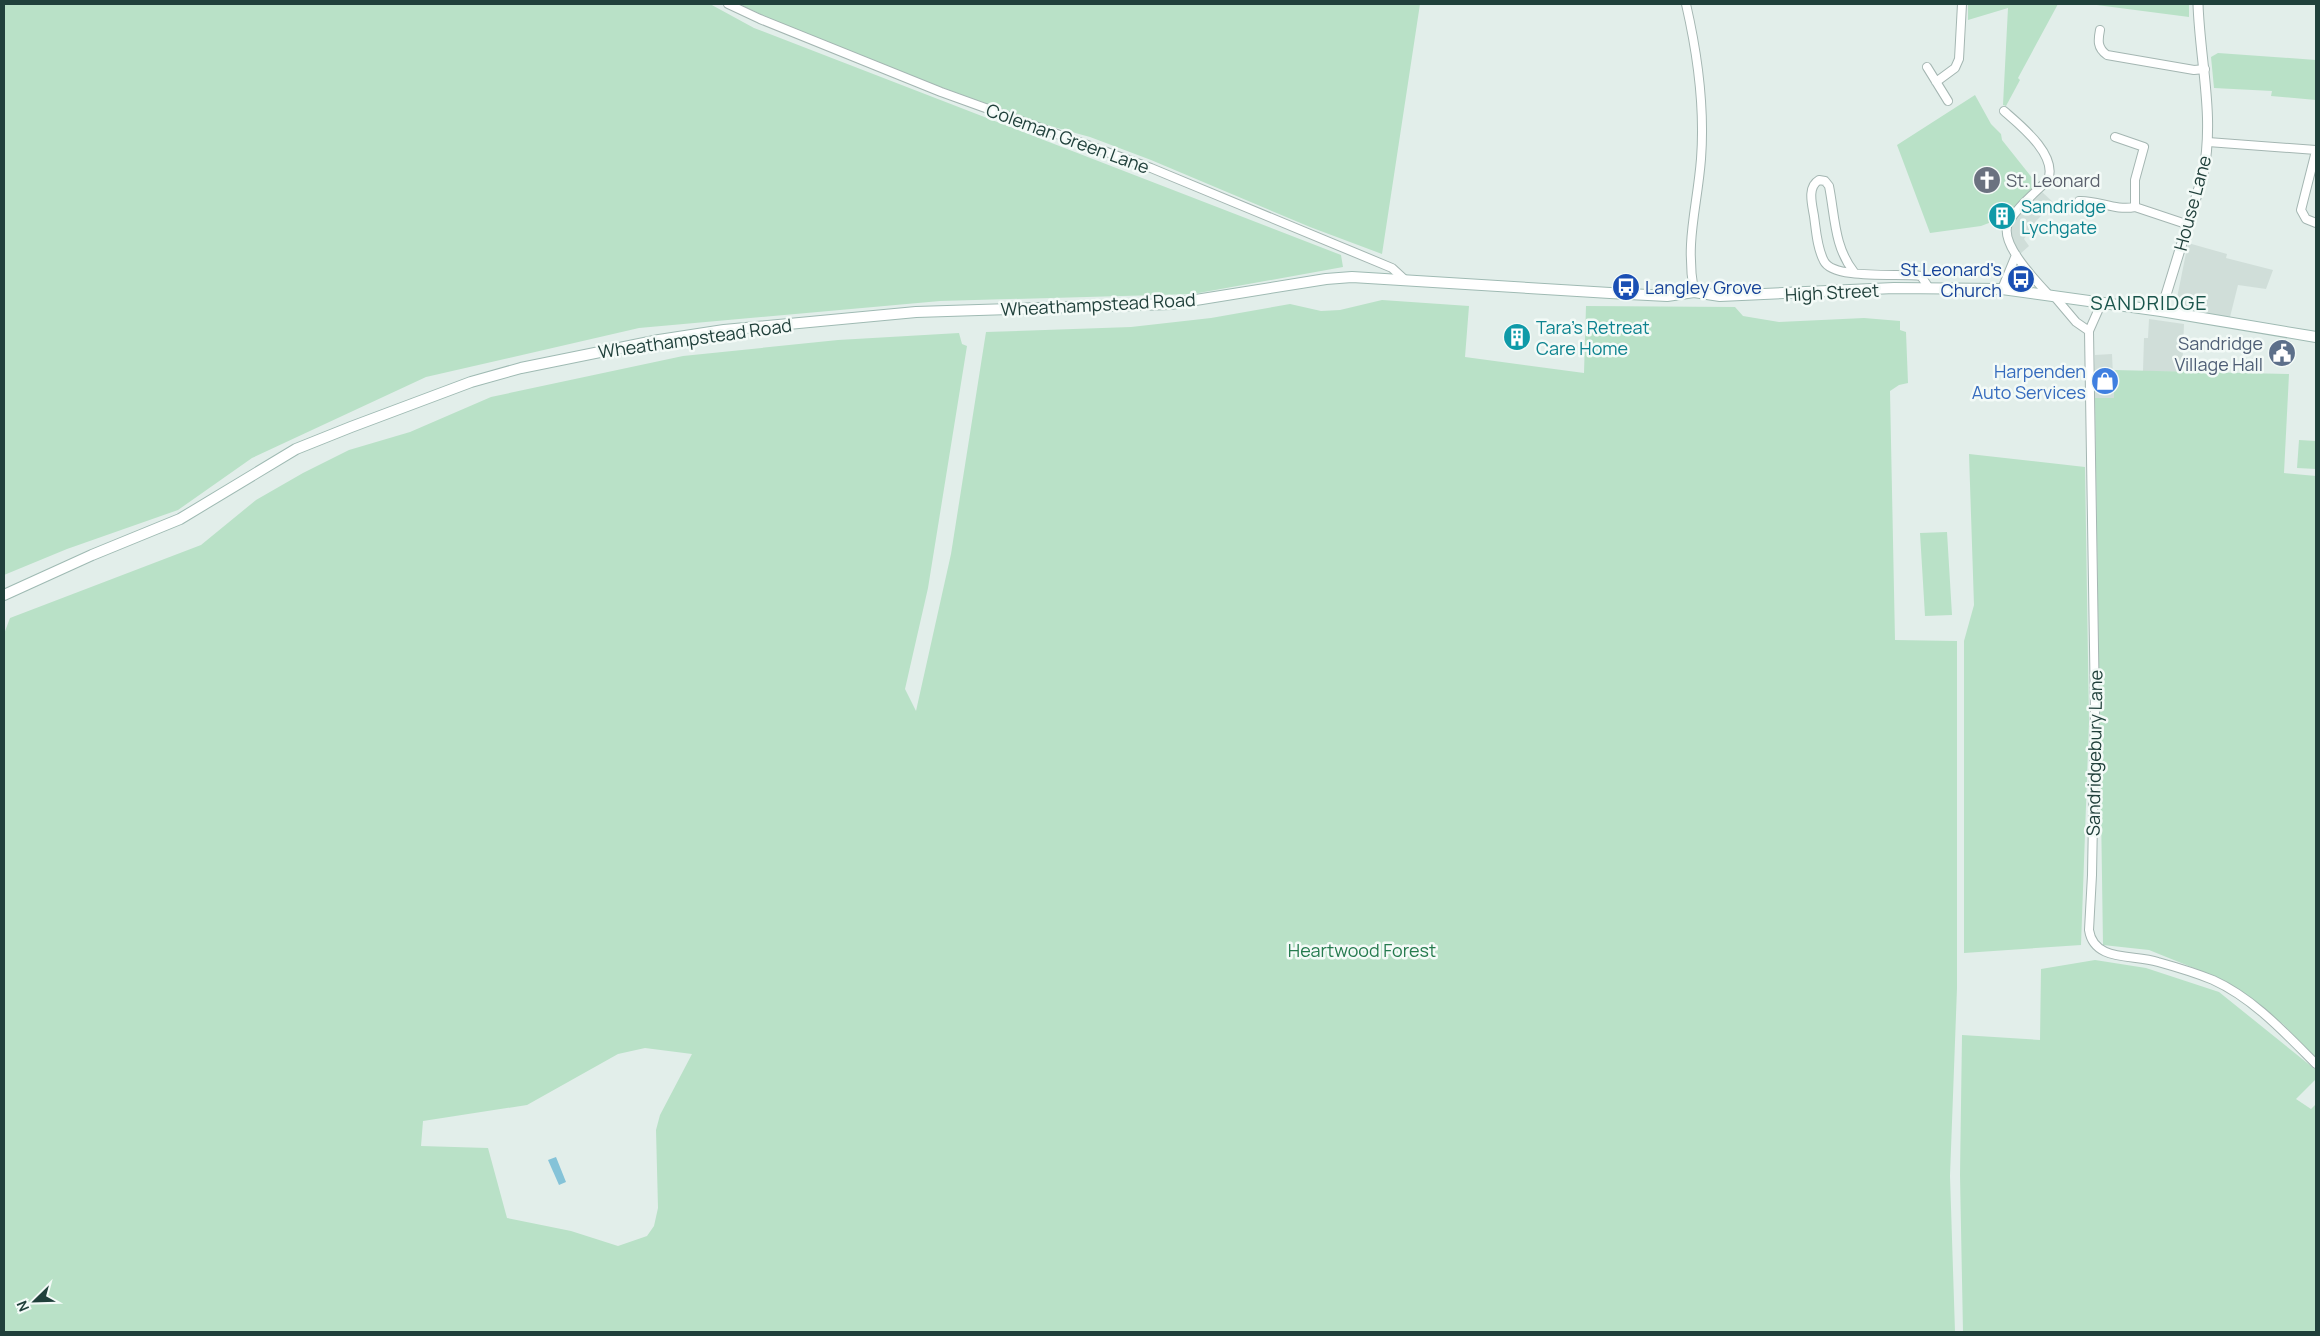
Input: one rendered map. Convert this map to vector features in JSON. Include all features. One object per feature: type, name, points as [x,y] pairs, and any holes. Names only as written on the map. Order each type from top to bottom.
[{"type":"main road","name":"Wheathampstead Road","points":[[4,595],[92,555],[180,519],[296,450],[471,382],[521,368],[614,348],[724,330],[916,312],[1171,304],[1326,279],[1370,277],[1405,280]]},
{"type":"main road","name":"High Street","points":[[1405,280],[1667,296],[1694,292],[1720,296],[1929,288],[2002,289],[2161,311],[2316,337]]},
{"type":"street","name":"Coleman Green Lane","points":[[728,4],[760,19],[941,92],[1151,168],[1392,268],[1405,280]]},
{"type":"street","points":[[1686,4],[1702,86],[1703,124],[1701,161],[1689,251],[1694,292]]},
{"type":"street","points":[[1936,82],[1954,68],[1959,60],[1962,4]]},
{"type":"street","name":"House Lane","points":[[2161,311],[2186,224],[2203,176],[2208,142],[2205,69],[2198,4]]},
{"type":"street","points":[[2100,30],[2098,43],[2102,52],[2107,56],[2194,70],[2205,69]]},
{"type":"street","points":[[1927,67],[1948,101]]},
{"type":"street","points":[[2004,111],[2040,147],[2050,170],[2048,180],[2011,218],[2007,227],[2010,242],[2016,255],[2051,295],[2076,322],[2089,331]]},
{"type":"street","points":[[2115,136],[2144,147],[2135,180],[2134,207]]},
{"type":"street","points":[[2208,142],[2316,150],[2301,210],[2306,219],[2316,224]]},
{"type":"street","points":[[1854,272],[1842,253],[1838,242],[1829,186],[1825,181],[1819,180],[1813,186],[1811,197],[1823,261],[1833,270],[1854,272],[1921,276],[1929,288]]},
{"type":"street","points":[[2079,201],[2093,200],[2123,209],[2134,207],[2186,224]]},
{"type":"street","points":[[2002,289],[2016,255]]},
{"type":"street","name":"Sandridgebury Lane","points":[[2101,304],[2089,331],[2095,710],[2090,939],[2096,948],[2106,952],[2156,961],[2214,981],[2267,1016],[2316,1064]]},
{"type":"shaded area","points":[[2042,192],[2054,203],[2035,222],[2024,239],[2029,246],[2020,254],[2013,241],[2010,225],[2012,220]]},
{"type":"shaded area","points":[[2188,243],[2227,254],[2226,258],[2273,270],[2266,289],[2238,285],[2230,317],[2175,308]]},
{"type":"shaded area","points":[[2149,319],[2184,324],[2182,372],[2143,371],[2144,338],[2148,338]]},
{"type":"shaded area","points":[[2112,354],[2114,398],[2095,398],[2095,355]]},
{"type":"green space","points":[[4,4],[710,4],[754,28],[1341,255],[1343,267],[1193,294],[940,301],[639,328],[426,377],[252,458],[178,510],[67,549],[4,575]]},
{"type":"green space","points":[[739,4],[1420,4],[1382,254],[1310,227],[1151,160],[1090,137],[1039,123],[897,71],[784,25]]},
{"type":"green space","points":[[1968,4],[2058,4],[2018,78],[2020,80],[2006,106],[2003,105],[2008,8],[1968,20]]},
{"type":"green space","points":[[2089,4],[2189,4],[2189,17]]},
{"type":"green space","points":[[2218,53],[2316,60],[2316,100],[2271,96],[2272,91],[2214,88],[2211,57]]},
{"type":"green space","points":[[1975,95],[1991,124],[2001,134],[2002,140],[2037,184],[2002,218],[1981,226],[1930,233],[1897,145]]},
{"type":"green space","name":"Heartwood Forest","points":[[1382,300],[1469,306],[1465,357],[1584,373],[1586,306],[1735,307],[1743,316],[1779,322],[1864,318],[1900,321],[1900,330],[1906,332],[1908,383],[1899,385],[1890,391],[1895,640],[1957,641],[1957,988],[1950,1176],[1955,1332],[4,1332],[4,634],[10,618],[201,545],[256,500],[303,473],[349,450],[410,432],[491,397],[683,356],[838,340],[959,333],[962,344],[967,346],[928,588],[905,689],[916,711],[951,554],[986,332],[1131,327],[1211,318],[1290,304],[1321,311],[1340,310]],"holes":[[[645,1048],[692,1054],[660,1115],[656,1130],[658,1208],[654,1226],[647,1236],[618,1246],[571,1231],[507,1218],[488,1148],[421,1146],[423,1121],[527,1105],[618,1054]]]},
{"type":"green space","points":[[2113,370],[2289,374],[2284,473],[2316,476],[2316,1059],[2283,1024],[2216,977],[2149,950],[2103,945],[2095,398],[2114,398]]},
{"type":"green space","points":[[2299,440],[2316,441],[2316,469],[2297,468]]},
{"type":"green space","points":[[1969,454],[2085,467],[2089,722],[2081,945],[1964,953],[1964,641],[1974,605]]},
{"type":"green space","points":[[1947,532],[1952,615],[1925,616],[1920,533]]},
{"type":"green space","points":[[2095,960],[2146,968],[2219,992],[2316,1070],[2316,1079],[2296,1099],[2311,1109],[2316,1104],[2316,1332],[1963,1332],[1960,1175],[1962,1035],[2040,1040],[2041,969]]},
{"type":"water","points":[[556,1157],[566,1182],[559,1185],[548,1160]]},
{"type":"place","name":"St. Leonard","points":[[1987,180]]},
{"type":"place","name":"Sandridge Lychgate","points":[[2002,216]]},
{"type":"place","name":"St Leonard's Church","points":[[2021,279]]},
{"type":"place","name":"Langley Grove","points":[[1626,287]]},
{"type":"place","name":"Tara's Retreat Care Home","points":[[1517,337]]},
{"type":"place","name":"Sandridge Village Hall","points":[[2282,353]]},
{"type":"place","name":"Harpenden Auto Services","points":[[2105,381]]},
{"type":"district","name":"SANDRIDGE","points":[[2149,302]]}]
